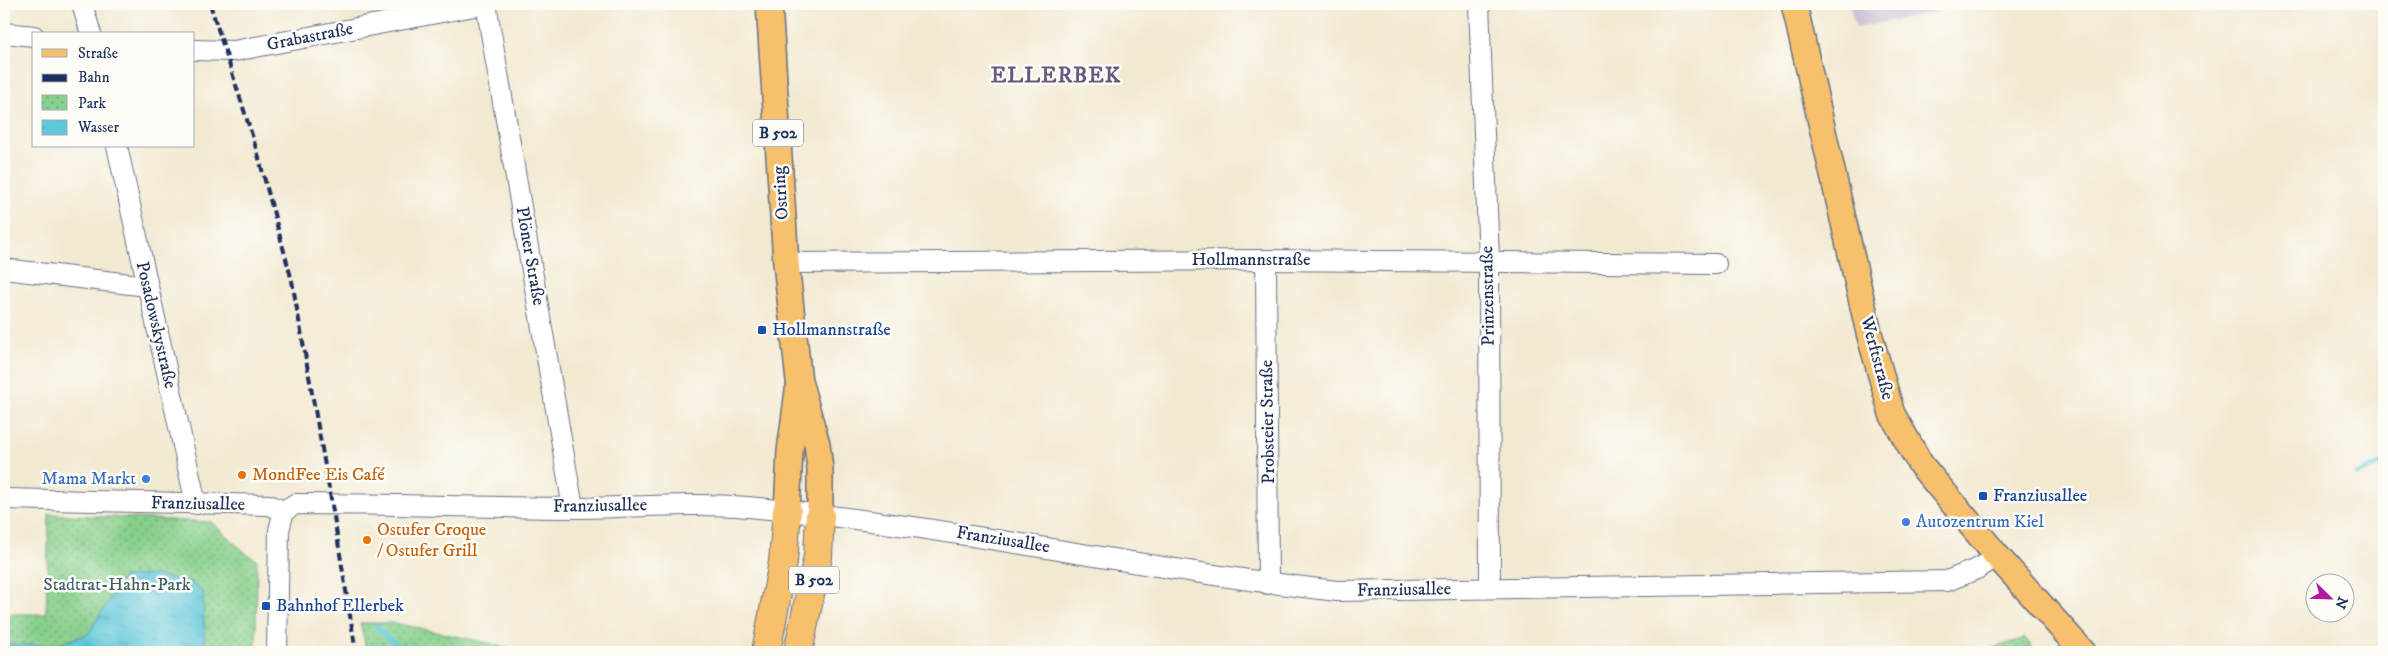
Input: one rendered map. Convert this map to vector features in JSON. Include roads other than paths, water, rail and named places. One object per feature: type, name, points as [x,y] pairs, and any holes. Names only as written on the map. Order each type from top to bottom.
[{"type":"highway","name":"Ostring","points":[[768,645],[783,562],[787,511]]},
{"type":"highway","name":"Ostring","points":[[799,648],[818,556],[820,515]]},
{"type":"main road","name":"Ostring","points":[[769,4],[786,263],[799,381],[817,444],[820,468],[820,515]]},
{"type":"main road","name":"Werftstraße","points":[[1794,4],[1869,333],[1892,414],[1921,465],[1997,556],[2083,652]]},
{"type":"main road","name":"Ostring","points":[[787,511],[790,450],[799,381]]},
{"type":"street","points":[[82,4],[90,32]]},
{"type":"street","name":"Grabastraße","points":[[195,50],[234,51],[486,4]]},
{"type":"street","name":"Plöner Straße","points":[[486,4],[573,508]]},
{"type":"street","name":"Prinzenstraße","points":[[1479,4],[1488,261],[1490,588]]},
{"type":"street","points":[[4,33],[32,36]]},
{"type":"street","name":"Posadowskystraße","points":[[117,148],[196,504]]},
{"type":"street","name":"Hollmannstraße","points":[[786,263],[1266,260],[1716,264]]},
{"type":"street","name":"Probsteier Straße","points":[[1266,260],[1268,584]]},
{"type":"street","points":[[4,269],[147,286]]},
{"type":"street","name":"Franziusallee","points":[[4,499],[269,505],[284,511],[295,504],[573,508],[689,504],[787,511],[948,531],[1268,584],[1337,591],[1947,582],[1979,568],[1997,556]]},
{"type":"street","points":[[276,652],[279,530],[284,511]]},
{"type":"water","points":[[154,575],[190,582],[203,592],[205,648],[203,652],[4,652],[4,645],[56,645],[88,634],[123,577]]},
{"type":"waterway","points":[[2357,475],[2384,462]]},
{"type":"waterway","points":[[376,627],[405,652]]},
{"type":"railway","points":[[210,4],[257,151],[292,281],[356,652]]},
{"type":"place","name":"Hollmannstraße","points":[[762,330]]},
{"type":"place","name":"MondFee Eis Café","points":[[242,475]]},
{"type":"place","name":"Mama Markt","points":[[146,479]]},
{"type":"place","name":"Franziusallee","points":[[1983,496]]},
{"type":"place","name":"Autozentrum Kiel","points":[[1906,522]]},
{"type":"place","name":"Ostufer Croque / Ostufer Grill","points":[[367,540]]},
{"type":"place","name":"Bahnhof Ellerbek","points":[[266,606]]},
{"type":"district","name":"ELLERBEK","points":[[1056,75]]},
{"type":"park label","name":"Stadtrat-Hahn-Park","points":[[117,585]]}]
